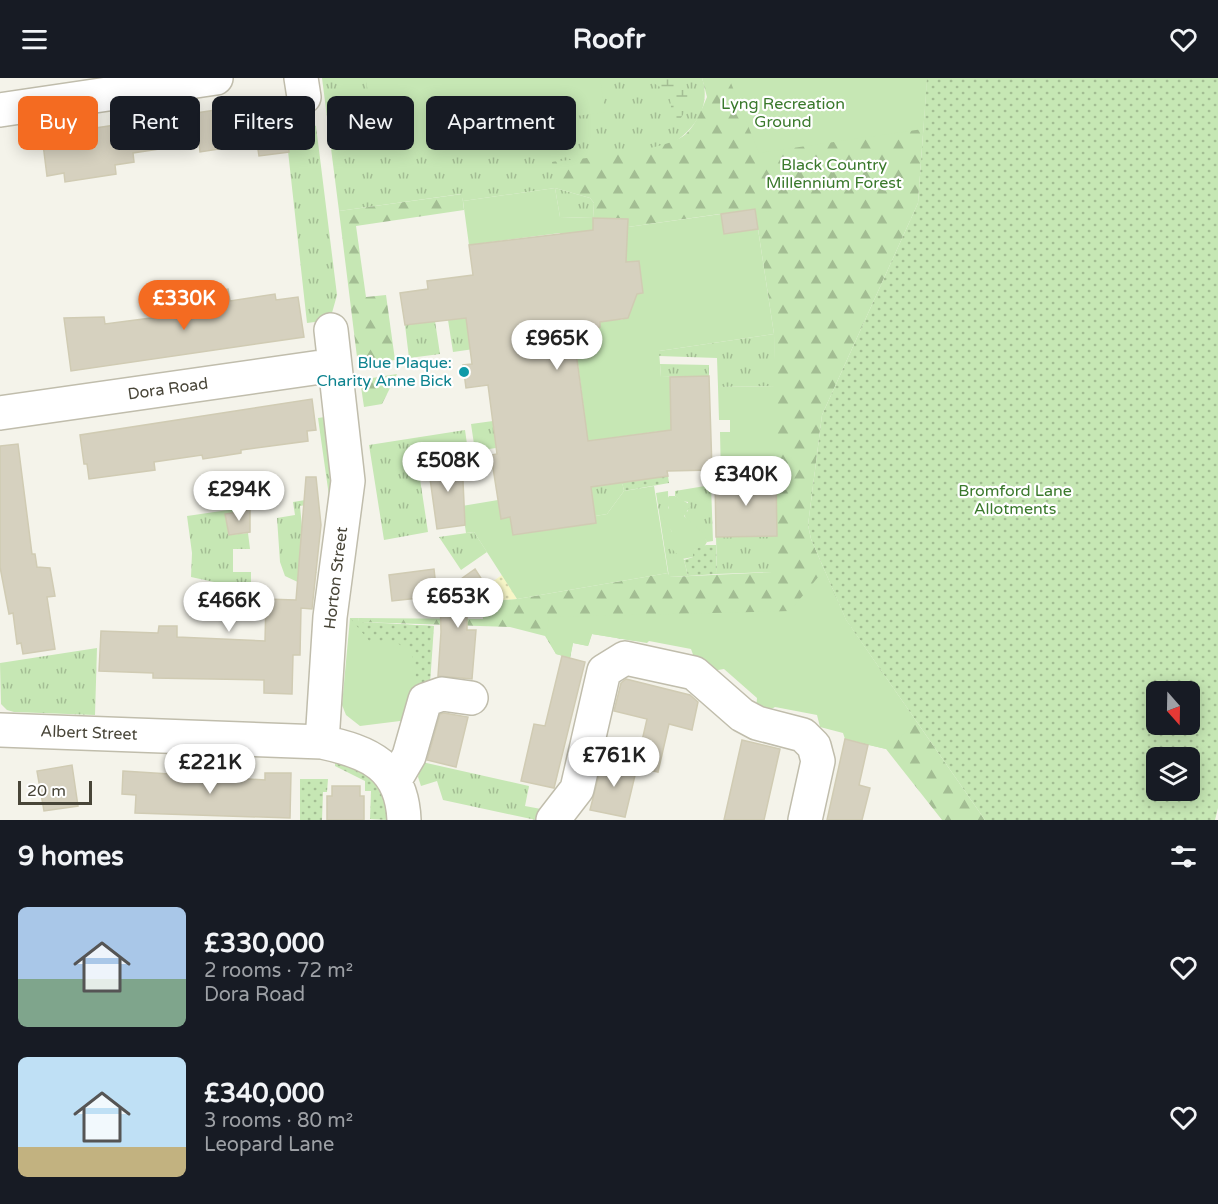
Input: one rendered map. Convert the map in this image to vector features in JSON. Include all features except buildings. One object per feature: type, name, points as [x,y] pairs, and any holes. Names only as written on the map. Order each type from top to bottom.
[{"type":"street","points":[[0,110],[216,78]]},
{"type":"street","name":"Horton Street","points":[[322,742],[330,616],[348,481],[332,330]]},
{"type":"street","name":"Dora Road","points":[[0,413],[335,365]]},
{"type":"street","points":[[554,820],[577,789],[604,671],[625,658],[694,673],[742,715],[757,723],[803,735],[814,746],[818,761],[805,820]]},
{"type":"street","points":[[395,780],[409,756],[425,700],[432,695],[442,694],[471,698]]},
{"type":"street","name":"Albert Street","points":[[0,730],[322,742]]},
{"type":"street","points":[[322,742],[356,749],[382,765],[395,780],[404,800],[404,820]]},
{"type":"green space","points":[[322,78],[702,78],[705,97],[696,121],[676,141],[555,188],[463,201],[461,194],[339,211],[331,150],[414,150],[414,96],[327,96],[327,117]]},
{"type":"green space","points":[[366,78],[600,78],[605,112],[576,116],[576,96],[426,96],[426,137],[414,138],[414,96],[368,96]]},
{"type":"green space","points":[[640,78],[685,78],[687,103],[680,120],[675,124],[667,120],[671,106],[668,95],[656,84]]},
{"type":"green space","name":"Black Country Millennium Forest","points":[[702,78],[927,78],[918,203],[822,415],[808,525],[811,539],[846,620],[985,820],[942,820],[886,749],[864,744],[749,633],[635,641],[592,634],[588,646],[573,643],[570,658],[556,654],[545,636],[510,627],[359,622],[358,618],[483,619],[481,601],[517,599],[668,573],[670,577],[772,572],[772,536],[777,535],[774,334],[755,209],[628,227],[628,219],[593,218],[594,203],[590,198],[555,188],[552,162],[644,149],[677,140],[687,133],[696,121],[707,97]]},
{"type":"green space","name":"Lyng Recreation Ground","points":[[729,78],[927,78],[923,129],[759,153]]},
{"type":"green space","name":"Bromford Lane Allotments","points":[[927,78],[1218,78],[1218,808],[1215,820],[985,820],[846,620],[811,539],[808,525],[822,415],[918,203]]},
{"type":"green space","points":[[315,125],[337,295],[330,320],[307,323],[288,150],[315,150]]},
{"type":"green space","points":[[555,188],[590,198],[594,203],[593,218],[560,217]]},
{"type":"green space","points":[[555,188],[560,217],[593,218],[593,226],[628,227],[721,214],[724,234],[758,229],[774,334],[659,351],[661,377],[670,377],[672,471],[667,471],[661,431],[588,441],[570,303],[578,302],[582,329],[600,327],[593,300],[643,293],[639,261],[612,264],[564,263],[560,233],[469,245],[463,201]],"holes":[[[626,303],[631,310],[628,318],[619,320],[613,312]]]},
{"type":"green space","points":[[462,194],[464,210],[356,226],[366,297],[386,295],[395,360],[358,365],[339,211]]},
{"type":"green space","points":[[466,317],[474,349],[453,352],[448,320]]},
{"type":"green space","points":[[435,321],[440,354],[409,358],[405,325]]},
{"type":"green space","points":[[774,334],[776,386],[718,387],[717,358],[659,356],[659,351]]},
{"type":"green space","points":[[660,364],[709,365],[709,376],[661,377]]},
{"type":"green space","points":[[397,374],[382,404],[364,407],[360,380]]},
{"type":"green space","points":[[776,386],[776,477],[721,478],[720,432],[730,432],[730,420],[719,420],[718,387]]},
{"type":"green space","points":[[325,417],[331,489],[329,496],[318,418]]},
{"type":"green space","points":[[493,421],[496,448],[475,451],[471,424]]},
{"type":"green space","points":[[465,430],[468,451],[417,459],[428,532],[384,540],[369,445]]},
{"type":"green space","points":[[668,476],[669,483],[624,491],[622,482]]},
{"type":"green space","points":[[622,482],[624,491],[607,514],[595,516],[591,487]]},
{"type":"green space","points":[[711,485],[713,541],[707,542],[685,517],[688,502],[675,496],[675,491]]},
{"type":"green space","points":[[654,486],[668,573],[517,599],[474,532],[466,533],[462,506],[498,500],[501,518],[510,517],[513,535],[596,523],[595,516],[607,514],[624,491]]},
{"type":"green space","points":[[668,491],[669,525],[684,560],[688,576],[669,577],[656,493]]},
{"type":"green space","points":[[669,496],[675,496],[691,505],[684,516],[703,533],[707,542],[704,547],[694,550],[693,557],[682,559],[669,546],[672,532],[662,515],[669,508],[666,501]]},
{"type":"green space","points":[[318,498],[318,503],[300,506],[302,527],[299,571],[317,572],[304,585],[285,576],[280,562],[277,518],[295,515],[293,502]]},
{"type":"green space","points":[[235,509],[236,512],[225,515],[229,535],[248,533],[250,549],[233,549],[233,572],[251,572],[251,590],[191,577],[192,553],[187,516]]},
{"type":"green space","points":[[474,532],[487,552],[461,570],[439,537]]},
{"type":"green space","points":[[772,536],[773,572],[717,574],[716,537]]},
{"type":"green space","points":[[706,545],[716,545],[717,574],[688,576],[684,560],[693,557],[693,550]]},
{"type":"green space","points":[[824,570],[846,620],[917,723],[886,749],[845,739],[843,733],[820,727],[817,715],[775,707],[764,713],[756,710],[757,698],[724,669],[712,671],[695,660],[691,649],[592,634],[588,646],[573,643],[570,658],[556,654],[546,636],[549,617],[790,611]]},
{"type":"green space","points":[[350,618],[358,618],[359,622],[434,626],[408,720],[360,726],[346,715],[342,705]]},
{"type":"green space","points":[[350,618],[358,618],[359,622],[434,626],[430,684],[413,701],[416,669],[411,652],[394,641],[371,643]]},
{"type":"green space","points":[[97,648],[95,715],[14,712],[7,710],[1,704],[0,663]]},
{"type":"green space","points":[[335,760],[356,768],[373,780],[384,797],[388,820],[370,819],[371,791],[365,791],[365,781],[335,766]]},
{"type":"green space","points":[[422,762],[529,786],[525,806],[541,809],[536,820],[443,800],[437,781],[421,786],[418,777]]},
{"type":"green space","points":[[300,779],[328,779],[327,792],[323,792],[322,820],[300,820]]},
{"type":"sand","points":[[502,575],[517,599],[481,601],[476,593]]},
{"type":"place","name":"Blue Plaque: Charity Anne Bick","points":[[464,372]]}]
